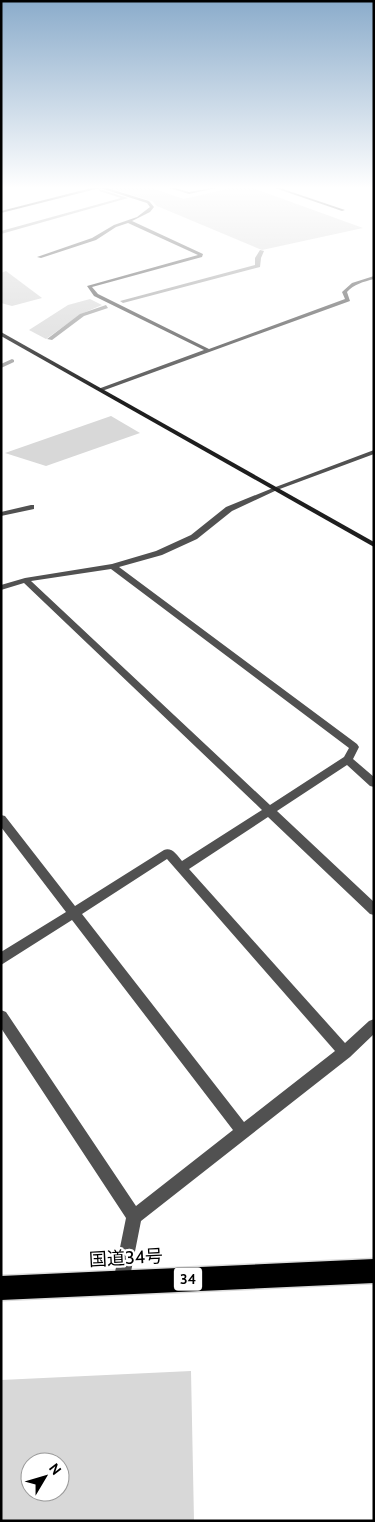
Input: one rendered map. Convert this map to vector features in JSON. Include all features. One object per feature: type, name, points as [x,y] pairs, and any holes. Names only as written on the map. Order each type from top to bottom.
[{"type":"highway","name":"国道34号","points":[[1,1288],[374,1271]]},
{"type":"street","points":[[196,257],[89,286],[96,295],[209,350]]},
{"type":"street","points":[[100,390],[348,300],[344,292],[352,284],[374,277]]},
{"type":"street","points":[[1,334],[374,544]]},
{"type":"street","points":[[1,588],[25,580],[113,566],[159,553],[194,537],[229,509],[374,452]]},
{"type":"street","points":[[1,514],[31,507]]},
{"type":"street","points":[[113,566],[354,747],[348,760],[182,867]]},
{"type":"street","points":[[25,580],[374,910]]},
{"type":"street","points":[[348,760],[374,783]]},
{"type":"street","points":[[1,819],[242,1130]]},
{"type":"street","points":[[1,959],[168,853],[345,1052]]},
{"type":"street","points":[[1,1016],[134,1217]]},
{"type":"street","points":[[120,1282],[134,1217],[242,1130],[345,1052],[374,1025]]},
{"type":"shaded area","points":[[6,271],[42,298],[12,306],[1,303],[1,273]]},
{"type":"shaded area","points":[[90,299],[102,305],[81,314],[46,339],[29,330],[68,305]]},
{"type":"shaded area","points":[[111,416],[140,433],[46,466],[5,453]]},
{"type":"shaded area","points":[[191,1371],[194,1521],[1,1521],[1,1380]]},
{"type":"waterway","points":[[123,301],[258,266],[259,257]]},
{"type":"waterway","points":[[50,339],[82,315],[106,307]]},
{"type":"waterway","points":[[1,366],[12,361]]}]
